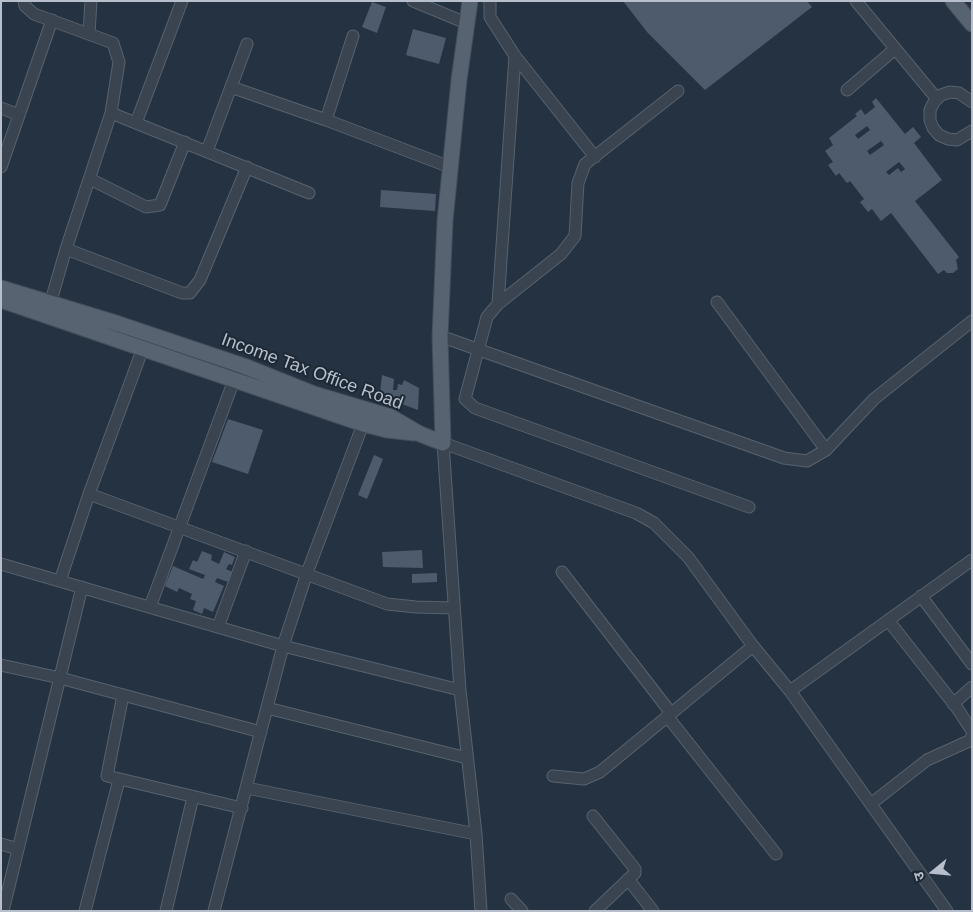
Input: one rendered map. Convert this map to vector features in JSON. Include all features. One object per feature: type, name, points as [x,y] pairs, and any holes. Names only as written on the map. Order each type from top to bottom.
[{"type":"main road","points":[[443,443],[440,336],[445,221],[470,1]]},
{"type":"main road","points":[[953,1],[972,24]]},
{"type":"main road","name":"Income Tax Office Road","points":[[1,288],[119,324],[244,366],[314,394],[391,417],[420,434],[443,443]]},
{"type":"main road","points":[[1,300],[362,424],[386,430],[420,434]]},
{"type":"street","points":[[24,1],[29,11],[113,43],[118,51],[119,62],[111,112],[50,304]]},
{"type":"street","points":[[89,34],[91,1]]},
{"type":"street","points":[[136,123],[182,1]]},
{"type":"street","points":[[413,1],[466,23]]},
{"type":"street","points":[[490,1],[490,17],[514,56],[595,157]]},
{"type":"street","points":[[856,1],[937,99]]},
{"type":"street","points":[[1,167],[52,20]]},
{"type":"street","points":[[326,120],[354,36]]},
{"type":"street","points":[[207,151],[247,44]]},
{"type":"street","points":[[847,90],[895,49]]},
{"type":"street","points":[[498,304],[514,56]]},
{"type":"street","points":[[230,87],[326,120],[450,167]]},
{"type":"street","points":[[678,91],[585,164],[578,183],[575,236],[561,254],[498,304],[487,317],[465,399],[469,405],[749,507]]},
{"type":"street","points":[[970,137],[957,140],[939,135],[933,128],[930,110],[937,99],[950,92],[959,93],[971,100]]},
{"type":"street","points":[[1,108],[19,115]]},
{"type":"street","points":[[111,112],[309,192]]},
{"type":"street","points":[[90,179],[146,207],[160,205],[185,142]]},
{"type":"street","points":[[66,249],[182,293],[190,293],[200,280],[247,167]]},
{"type":"street","points":[[717,302],[826,450]]},
{"type":"street","points":[[440,336],[784,458],[807,461],[826,450],[874,399],[972,321]]},
{"type":"street","points":[[60,581],[89,494],[143,348]]},
{"type":"street","points":[[150,607],[234,380]]},
{"type":"street","points":[[214,911],[284,646],[308,573],[362,424]]},
{"type":"street","points":[[481,911],[476,834],[460,690],[443,443],[636,513],[654,523],[688,558],[753,646],[790,691],[948,911]]},
{"type":"street","points":[[89,494],[308,573],[387,604],[416,608],[454,608]]},
{"type":"street","points":[[218,627],[246,551]]},
{"type":"street","points":[[790,691],[972,560]]},
{"type":"street","points":[[1,564],[284,646],[460,690]]},
{"type":"street","points":[[562,572],[776,854]]},
{"type":"street","points":[[3,911],[82,588]]},
{"type":"street","points":[[921,596],[972,664]]},
{"type":"street","points":[[872,803],[927,760],[971,738],[953,704],[888,620]]},
{"type":"street","points":[[553,776],[584,779],[593,777],[753,646]]},
{"type":"street","points":[[1,665],[60,678],[261,732]]},
{"type":"street","points":[[953,704],[972,687]]},
{"type":"street","points":[[123,695],[106,772],[110,778],[242,808]]},
{"type":"street","points":[[267,708],[467,758]]},
{"type":"street","points":[[85,911],[119,780]]},
{"type":"street","points":[[247,788],[476,834]]},
{"type":"street","points":[[166,911],[193,796]]},
{"type":"street","points":[[593,816],[633,864],[635,873],[595,911]]},
{"type":"street","points":[[1,844],[18,849]]},
{"type":"street","points":[[1,864],[13,867]]},
{"type":"street","points":[[628,879],[653,911]]},
{"type":"street","points":[[511,899],[522,911]]},
{"type":"building","points":[[623,1],[807,1],[812,7],[705,90],[647,32]]},
{"type":"building","points":[[372,2],[386,7],[377,33],[362,27]]},
{"type":"building","points":[[413,29],[446,38],[439,64],[406,55]]},
{"type":"building","points":[[876,98],[905,134],[913,127],[921,137],[914,143],[942,180],[915,201],[959,257],[956,260],[958,269],[953,273],[947,273],[944,270],[938,274],[891,213],[881,221],[872,209],[868,212],[860,202],[864,199],[850,181],[847,183],[839,173],[836,176],[828,165],[833,162],[825,151],[833,145],[829,138],[857,116],[855,114],[861,109],[865,115],[875,107],[872,102]],"holes":[[[867,126],[870,130],[858,139],[855,135]],[[881,141],[884,145],[870,155],[867,151]],[[899,162],[905,169],[901,172],[898,168],[889,175],[886,172]]]},
{"type":"building","points":[[381,190],[436,194],[435,211],[380,207]]},
{"type":"building","points":[[382,375],[394,379],[393,390],[397,390],[398,384],[402,385],[404,380],[419,388],[418,410],[391,400],[390,405],[379,401]]},
{"type":"building","points":[[228,419],[263,430],[248,474],[212,462]]},
{"type":"building","points":[[374,455],[383,459],[367,499],[358,495]]},
{"type":"building","points":[[422,550],[423,568],[383,567],[382,552]]},
{"type":"building","points":[[202,551],[212,555],[211,560],[219,564],[224,552],[235,557],[232,565],[229,564],[226,569],[233,572],[228,582],[217,578],[215,582],[224,586],[213,612],[204,608],[202,614],[193,610],[196,601],[190,599],[192,594],[179,588],[177,592],[165,586],[173,566],[203,579],[205,575],[189,569],[193,560],[197,562]]},
{"type":"building","points":[[437,573],[437,582],[412,583],[412,574]]}]
